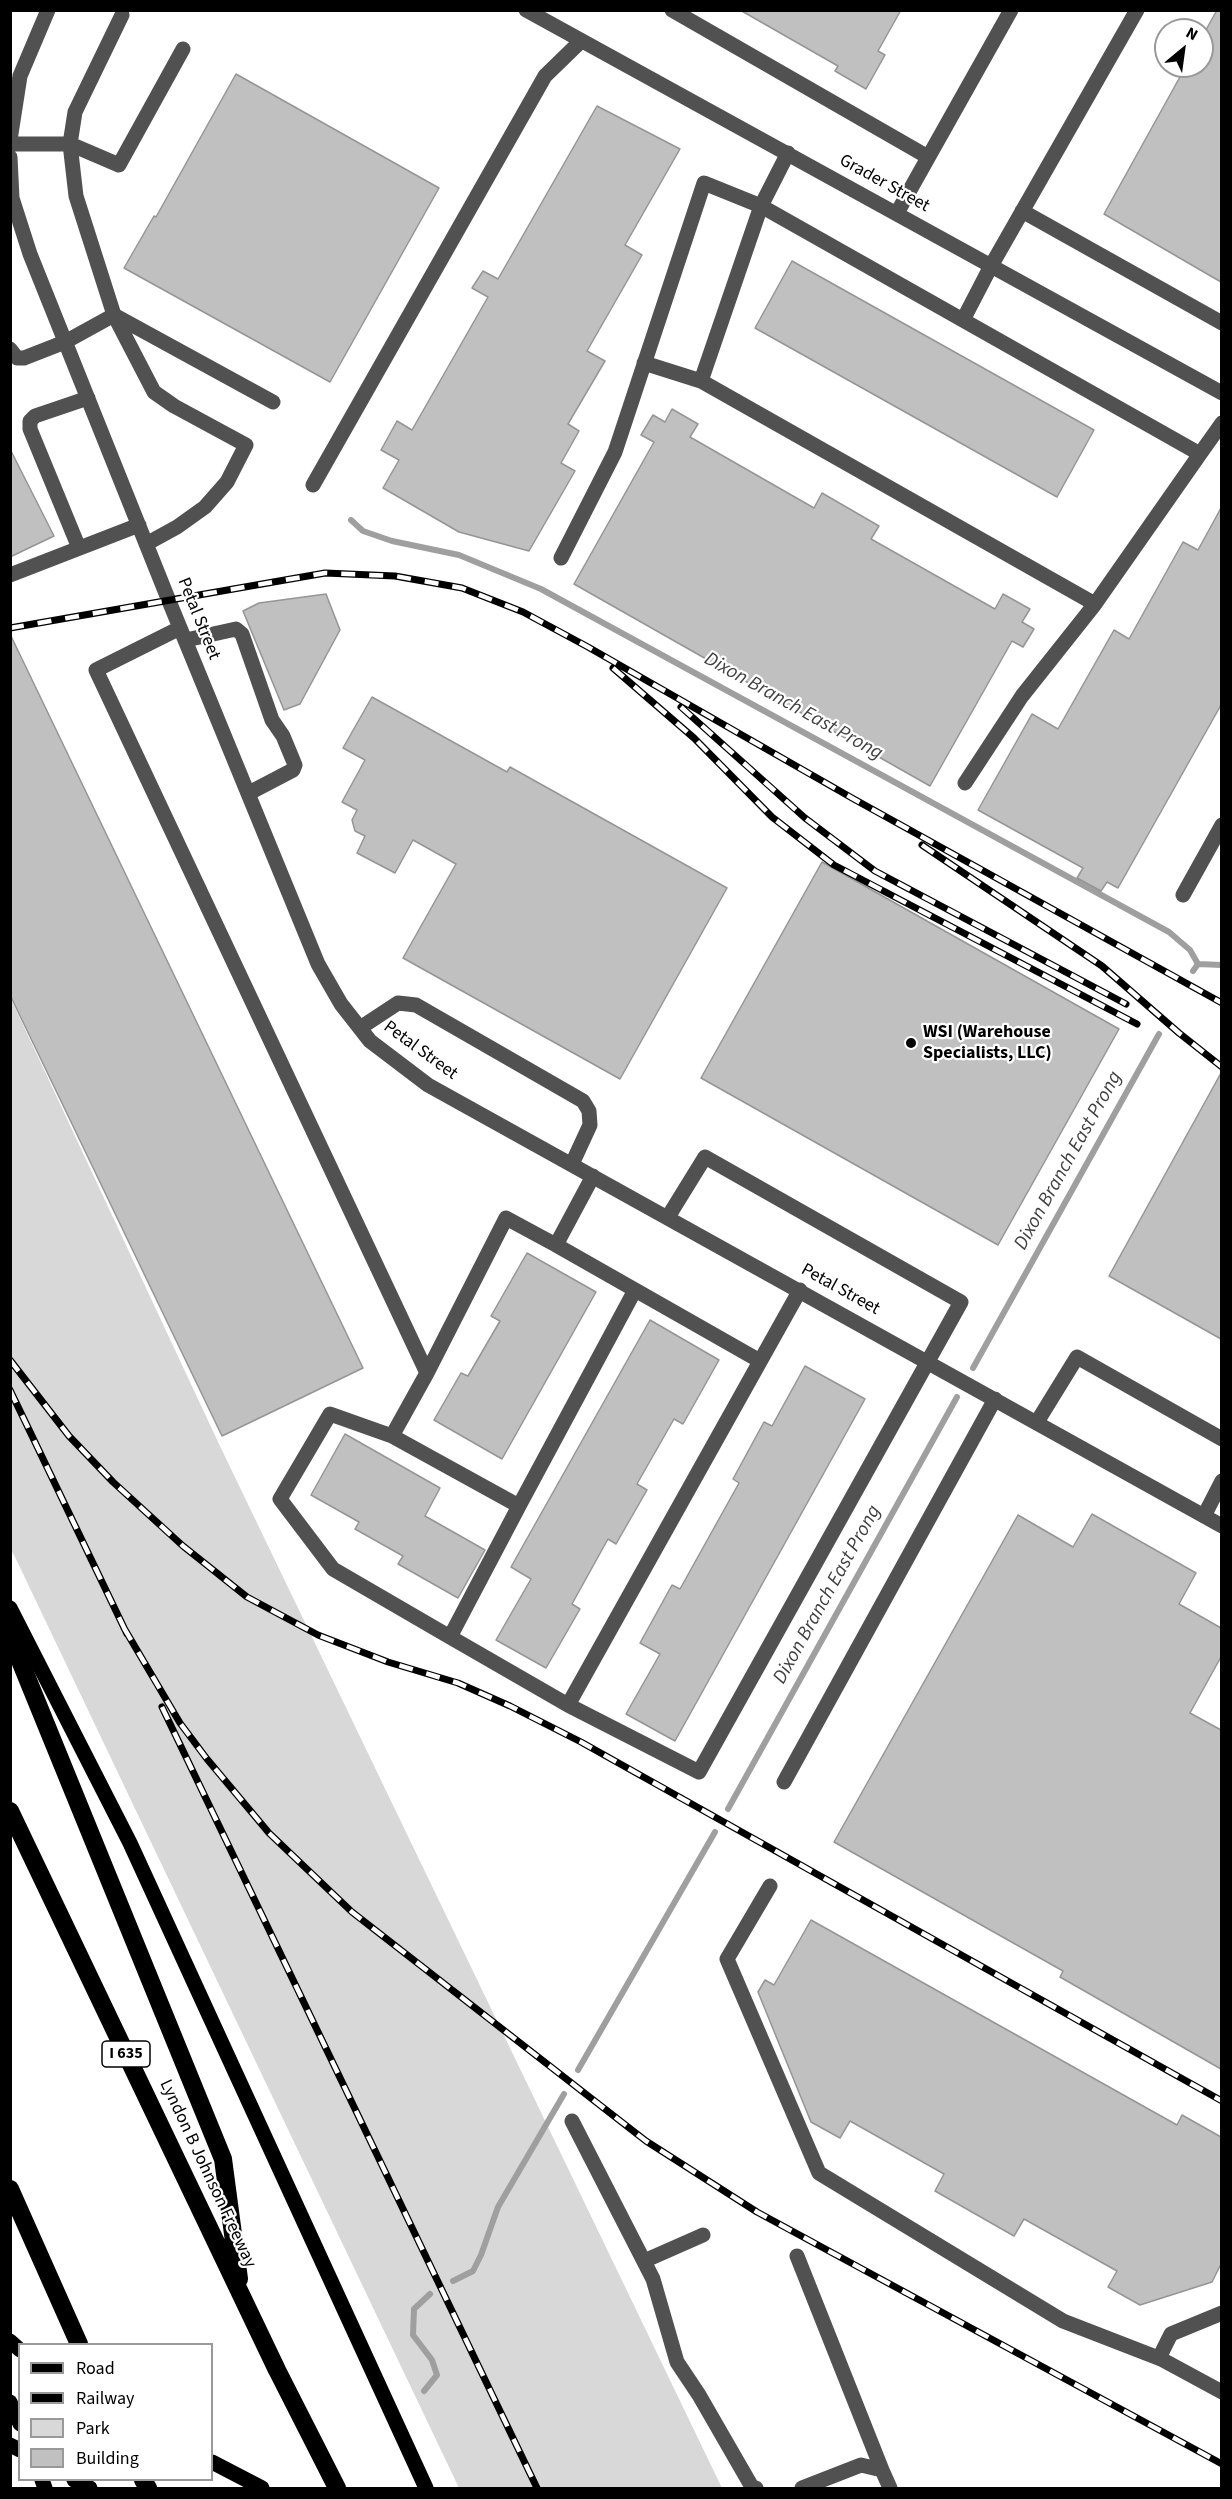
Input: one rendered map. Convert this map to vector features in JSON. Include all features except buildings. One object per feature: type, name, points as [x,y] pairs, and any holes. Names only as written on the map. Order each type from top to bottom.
[{"type":"highway","points":[[10,1636],[223,2159],[242,2296]]},
{"type":"highway","name":"Lyndon B Johnson Freeway","points":[[10,1811],[242,2296],[337,2488]]},
{"type":"highway","points":[[10,2188],[79,2343]]},
{"type":"main road","points":[[10,1608],[130,1843],[426,2488]]},
{"type":"main road","points":[[10,2402],[18,2420]]},
{"type":"main road","points":[[213,2463],[262,2488]]},
{"type":"main road","points":[[76,2481],[90,2488]]},
{"type":"street","points":[[48,10],[17,60],[20,76],[10,142],[70,144],[119,165],[183,49]]},
{"type":"street","name":"Grader Street","points":[[526,10],[1221,393]]},
{"type":"street","points":[[672,10],[928,157]]},
{"type":"street","points":[[897,213],[1011,10]]},
{"type":"street","points":[[963,320],[991,266],[1137,10]]},
{"type":"street","points":[[122,15],[75,112],[70,144],[76,195],[114,315],[154,392],[174,406],[246,445],[226,482],[205,507],[177,527],[146,544]]},
{"type":"street","points":[[313,485],[545,76],[581,41]]},
{"type":"street","points":[[701,381],[761,206],[788,153]]},
{"type":"street","name":"Petal Street","points":[[10,157],[11,199],[30,254],[146,544],[318,963],[341,1004],[370,1041],[428,1085],[1221,1526]]},
{"type":"street","points":[[561,558],[615,452],[704,183],[761,206],[1200,454]]},
{"type":"street","points":[[1022,212],[1221,323]]},
{"type":"street","points":[[10,349],[17,358],[24,358],[65,342],[114,315]]},
{"type":"street","points":[[114,315],[273,402]]},
{"type":"street","points":[[644,363],[701,381],[1095,604]]},
{"type":"street","points":[[79,548],[30,429],[30,421],[34,416],[88,398]]},
{"type":"street","points":[[965,783],[1022,696],[1095,604],[1221,423]]},
{"type":"street","points":[[10,574],[139,525]]},
{"type":"street","points":[[249,794],[293,770],[295,765],[283,736],[272,720],[242,634],[236,629],[183,634],[96,670],[427,1373]]},
{"type":"street","points":[[1183,895],[1221,825]]},
{"type":"street","points":[[360,1028],[398,1003],[416,1005],[583,1101],[589,1111],[590,1125],[572,1164]]},
{"type":"street","points":[[519,1506],[392,1436],[330,1414],[280,1498],[333,1569],[568,1705],[699,1772],[961,1302],[705,1157],[668,1217]]},
{"type":"street","points":[[555,1245],[593,1176]]},
{"type":"street","points":[[392,1436],[427,1373],[506,1218],[760,1361]]},
{"type":"street","points":[[450,1637],[635,1290]]},
{"type":"street","points":[[568,1705],[800,1290]]},
{"type":"street","points":[[1037,1422],[1077,1357],[1221,1438]]},
{"type":"street","points":[[784,1782],[995,1399]]},
{"type":"street","points":[[1204,1516],[1221,1481]]},
{"type":"street","points":[[770,1886],[728,1959],[819,2173],[1063,2321],[1159,2358],[1221,2392]]},
{"type":"street","points":[[572,2121],[653,2280],[678,2362],[752,2487],[756,2488]]},
{"type":"street","points":[[644,2261],[703,2235]]},
{"type":"street","points":[[796,2256],[890,2488]]},
{"type":"street","points":[[1159,2358],[1171,2334],[1221,2313]]},
{"type":"street","points":[[802,2488],[861,2465],[882,2470]]},
{"type":"green space","points":[[10,997],[219,1444],[722,2488],[459,2488],[10,1548]]},
{"type":"waterway","name":"Dixon Branch East Prong","points":[[351,520],[363,531],[392,541],[459,555],[541,589],[1169,932],[1190,950],[1198,964],[1193,971]]},
{"type":"waterway","name":"Dixon Branch East Prong","points":[[1198,964],[1222,965]]},
{"type":"waterway","name":"Dixon Branch East Prong","points":[[973,1368],[1159,1034]]},
{"type":"waterway","name":"Dixon Branch East Prong","points":[[728,1809],[957,1397]]},
{"type":"waterway","name":"Dixon Branch East Prong","points":[[578,2070],[715,1832]]},
{"type":"waterway","name":"Dixon Branch East Prong","points":[[453,2281],[473,2271],[498,2207],[564,2094]]},
{"type":"waterway","name":"Dixon Branch East Prong","points":[[424,2391],[437,2375],[432,2360],[413,2335],[414,2309],[430,2294]]},
{"type":"railway","points":[[10,628],[325,573],[395,576],[462,588],[523,612],[588,647],[852,798],[1222,1003]]},
{"type":"railway","points":[[613,668],[694,738],[772,817],[834,865],[1137,1024]]},
{"type":"railway","points":[[681,707],[805,818],[875,871],[1126,1004]]},
{"type":"railway","points":[[922,845],[1102,966],[1222,1067]]},
{"type":"railway","points":[[10,1360],[69,1436],[113,1482],[183,1546],[247,1597],[318,1635],[388,1662],[458,1683],[581,1742],[1222,2101]]},
{"type":"railway","points":[[10,1390],[127,1634]]},
{"type":"railway","points":[[124,1628],[180,1723],[269,1833],[352,1912],[646,2141],[757,2212],[1222,2464]]},
{"type":"railway","points":[[162,1707],[537,2488]]},
{"type":"place","name":"WSI (Warehouse Specialists, LLC)","points":[[911,1043]]}]
